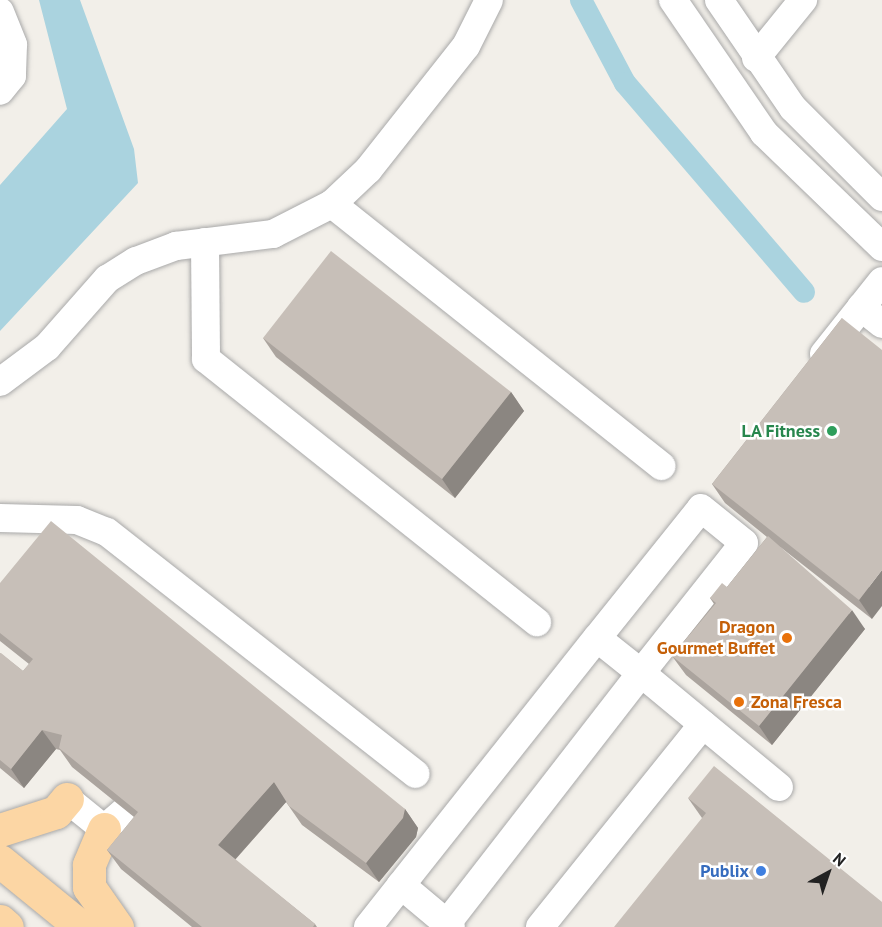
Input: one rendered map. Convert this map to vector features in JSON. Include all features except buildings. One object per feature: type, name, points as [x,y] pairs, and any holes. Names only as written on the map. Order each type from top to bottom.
[{"type":"main road","points":[[0,830],[56,812],[67,800]]},
{"type":"main road","points":[[115,820],[89,865],[89,887],[117,927]]},
{"type":"main road","points":[[0,861],[81,927]]},
{"type":"main road","points":[[0,921],[7,927]]},
{"type":"street","points":[[0,382],[47,347],[107,279],[136,261],[206,242],[273,234],[332,204],[368,170],[466,46],[489,0]]},
{"type":"street","points":[[673,0],[764,133],[882,247]]},
{"type":"street","points":[[719,0],[756,58],[793,108],[882,197]]},
{"type":"street","points":[[756,58],[801,1]]},
{"type":"street","points":[[0,12],[13,45],[12,76],[0,91]]},
{"type":"street","points":[[332,204],[661,466]]},
{"type":"street","points":[[206,242],[206,359],[537,622]]},
{"type":"street","points":[[803,380],[872,316],[882,281]]},
{"type":"street","points":[[368,927],[400,885],[709,499],[750,535],[447,926],[400,885]]},
{"type":"street","points":[[0,518],[78,520],[107,532],[416,774]]},
{"type":"street","points":[[597,638],[779,787]]},
{"type":"street","points":[[540,927],[703,724]]},
{"type":"street","points":[[67,800],[115,820]]},
{"type":"water","points":[[39,0],[80,0],[134,149],[138,183],[0,331],[0,185],[67,109]]},
{"type":"waterway","points":[[581,0],[625,83],[804,292]]},
{"type":"place","name":"LA Fitness","points":[[832,431]]},
{"type":"place","name":"Dragon Gourmet Buffet","points":[[787,638]]},
{"type":"place","name":"Zona Fresca","points":[[739,702]]},
{"type":"place","name":"Publix","points":[[761,871]]}]
